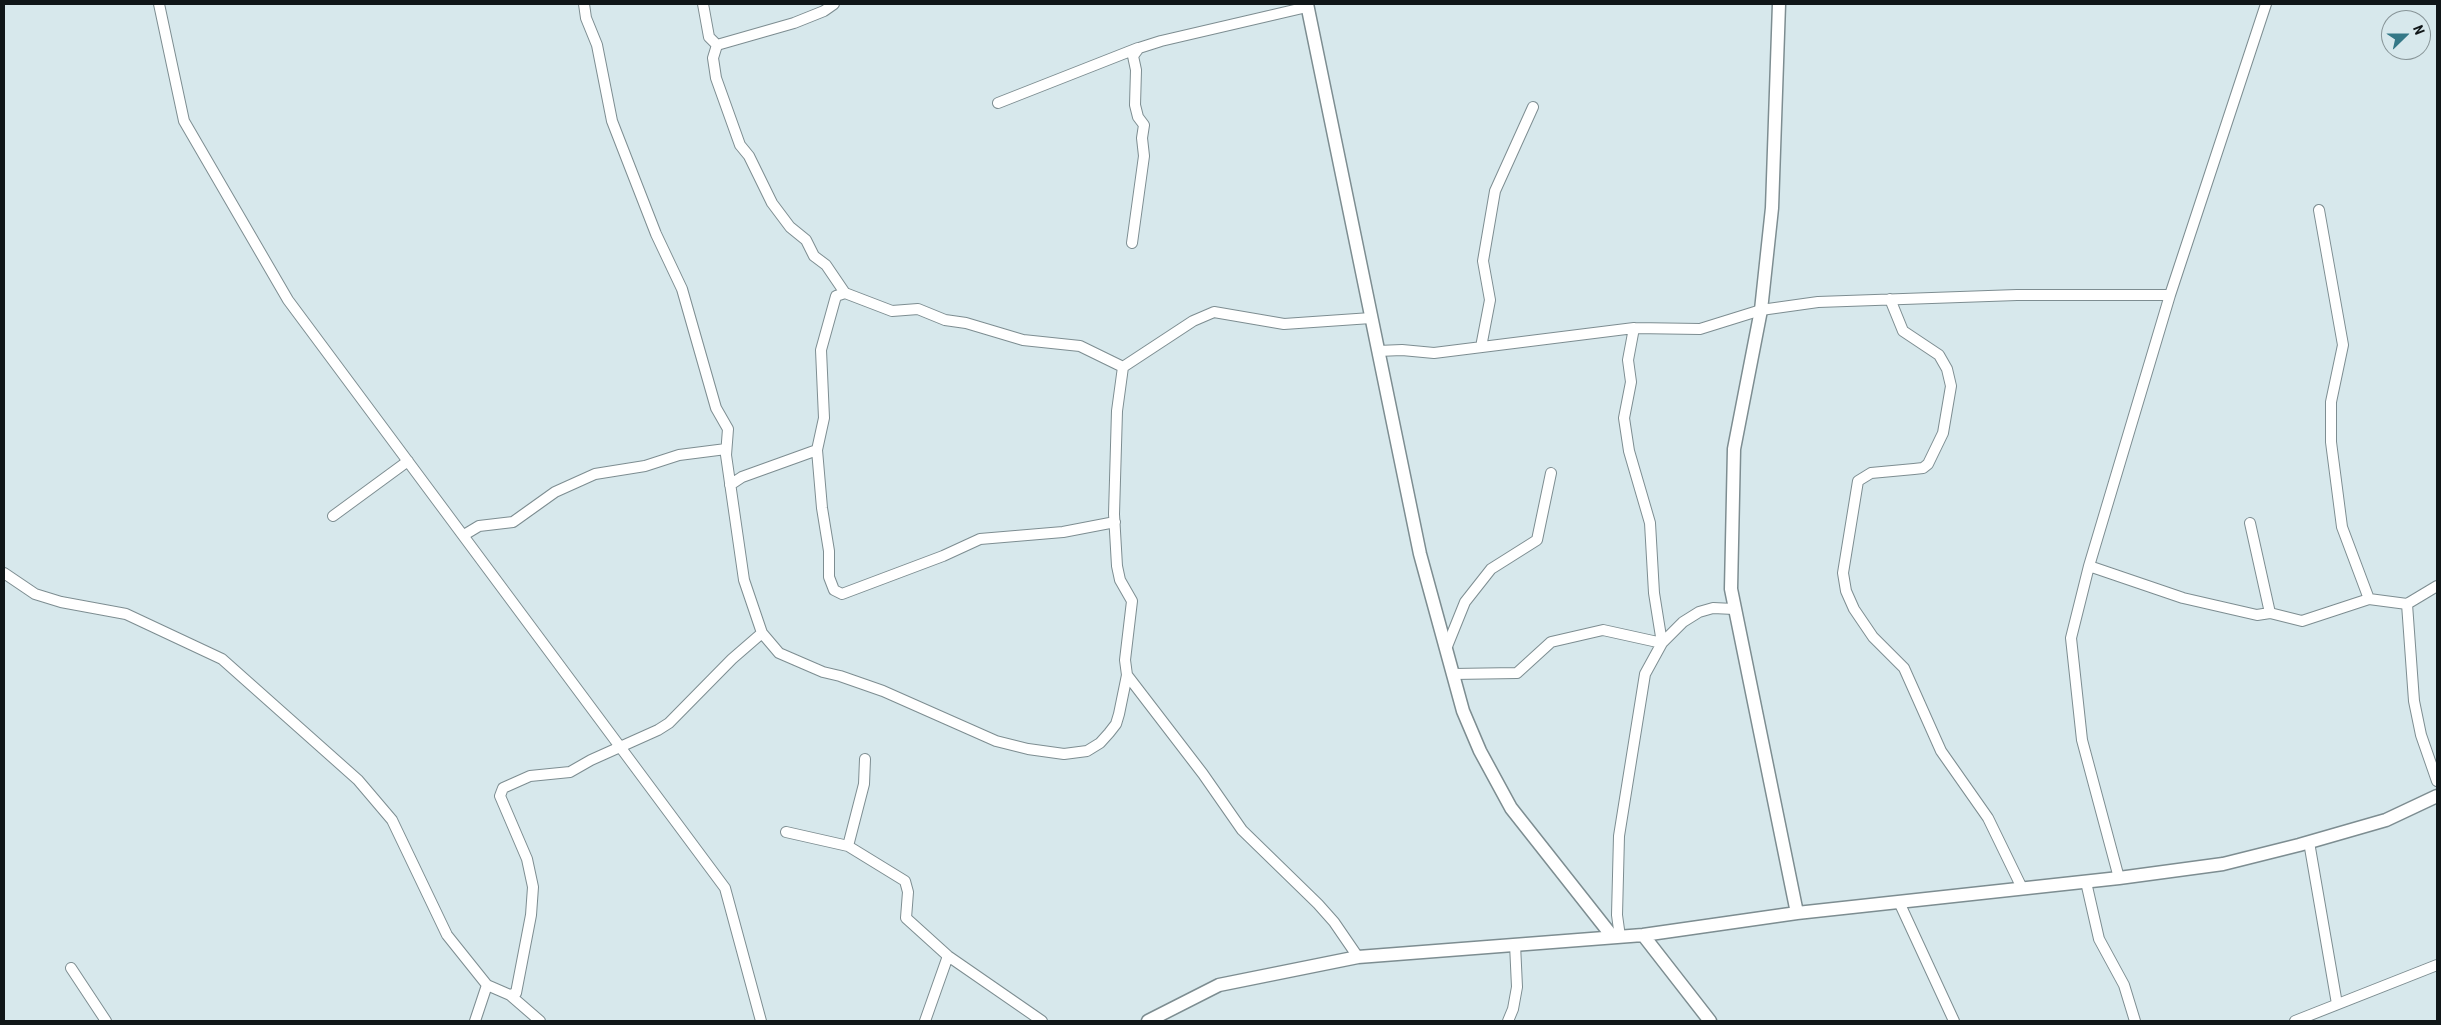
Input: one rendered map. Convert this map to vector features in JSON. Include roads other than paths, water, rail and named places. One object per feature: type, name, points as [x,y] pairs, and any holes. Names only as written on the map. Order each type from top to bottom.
[{"type":"street","points":[[158,4],[184,121],[288,300],[725,888],[761,1021]]},
{"type":"street","points":[[584,4],[586,18],[597,44],[612,121],[656,234],[690,311],[716,408],[728,429],[726,449],[744,580],[762,633],[779,653],[823,672],[883,691],[996,740],[1028,749],[1064,754],[1087,751],[1100,743],[1116,724],[1127,675],[1125,660],[1132,601],[1119,573],[1115,522],[1117,411],[1123,367],[1193,320],[1214,312],[1284,324],[1371,318]]},
{"type":"street","points":[[703,4],[709,37],[716,45]]},
{"type":"street","points":[[716,45],[794,23],[824,11],[834,4]]},
{"type":"street","points":[[1779,4],[1772,208],[1761,310],[1734,449],[1731,589],[1798,913]]},
{"type":"street","points":[[2119,878],[2082,740],[2072,638],[2088,566],[2170,295],[2266,4]]},
{"type":"street","points":[[998,103],[1139,48],[1307,5],[1420,554],[1463,711],[1477,743],[1511,808],[1616,936]]},
{"type":"street","points":[[716,45],[713,58],[716,78],[740,145],[749,156],[772,203],[790,227],[806,240],[814,256],[826,265],[845,293],[892,312],[918,309],[945,320],[966,323],[1023,340],[1080,346],[1123,367]]},
{"type":"street","points":[[1132,243],[1144,156],[1142,138],[1144,125],[1138,117],[1135,105],[1136,70],[1133,56],[1139,48]]},
{"type":"street","points":[[1481,347],[1490,300],[1483,261],[1495,191],[1533,107]]},
{"type":"street","points":[[2319,210],[2343,345],[2331,402],[2331,442],[2342,527],[2369,599]]},
{"type":"street","points":[[845,293],[836,296],[822,350],[824,418],[817,450],[822,508],[829,551],[829,578],[834,590],[842,594],[943,556],[980,539],[1063,532],[1115,522]]},
{"type":"street","points":[[1378,351],[1402,350],[1434,353],[1634,328],[1700,329],[1761,310],[1818,302],[2017,295],[2170,295]]},
{"type":"street","points":[[1890,299],[1903,331],[1939,355],[1947,369],[1951,386],[1943,433],[1928,464],[1923,468],[1872,474],[1858,481],[1843,573],[1846,591],[1872,637],[1904,668],[1941,751],[1988,818],[2022,888]]},
{"type":"street","points":[[1634,328],[1628,360],[1631,382],[1624,424],[1629,451],[1650,523],[1654,593],[1662,643]]},
{"type":"street","points":[[464,536],[479,526],[513,522],[555,492],[595,474],[645,466],[680,455],[726,449]]},
{"type":"street","points":[[730,485],[742,477],[817,450]]},
{"type":"street","points":[[333,516],[408,461]]},
{"type":"street","points":[[1446,649],[1465,602],[1491,569],[1537,540],[1551,473]]},
{"type":"street","points":[[2250,523],[2270,613]]},
{"type":"street","points":[[2088,566],[2183,598],[2257,615],[2270,613],[2302,621],[2310,620],[2369,599],[2407,604],[2437,586]]},
{"type":"street","points":[[4,573],[35,594],[60,602],[126,614],[222,659],[358,780],[392,820],[447,935],[486,985],[510,996],[540,1021]]},
{"type":"street","points":[[2407,604],[2414,701],[2421,735],[2437,781]]},
{"type":"street","points":[[1616,936],[1619,836],[1645,674],[1662,643],[1683,622],[1699,612],[1713,608],[1734,609]]},
{"type":"street","points":[[1453,674],[1517,673],[1550,642],[1602,630],[1662,643]]},
{"type":"street","points":[[510,996],[516,992],[531,915],[533,887],[527,860],[500,796],[503,788],[530,776],[570,772],[620,746],[658,730],[669,723],[732,659],[762,633]]},
{"type":"street","points":[[1127,675],[1242,830],[1318,904],[1334,922],[1358,957]]},
{"type":"street","points":[[848,846],[864,784],[865,758]]},
{"type":"street","points":[[1148,1021],[1219,985],[1358,957],[1643,935],[1798,913],[2086,882],[2223,864],[2386,820],[2437,796]]},
{"type":"street","points":[[786,832],[848,846],[905,881],[908,892],[906,918],[948,956],[1042,1021]]},
{"type":"street","points":[[2309,842],[2337,1004]]},
{"type":"street","points":[[2086,882],[2099,939],[2124,985],[2135,1021]]},
{"type":"street","points":[[1899,902],[1954,1021]]},
{"type":"street","points":[[1643,935],[1710,1021]]},
{"type":"street","points":[[1508,1021],[1513,1009],[1517,987],[1515,944]]},
{"type":"street","points":[[925,1021],[948,956]]},
{"type":"street","points":[[2295,1021],[2437,965]]},
{"type":"street","points":[[71,968],[106,1021]]},
{"type":"street","points":[[475,1021],[486,985]]}]
